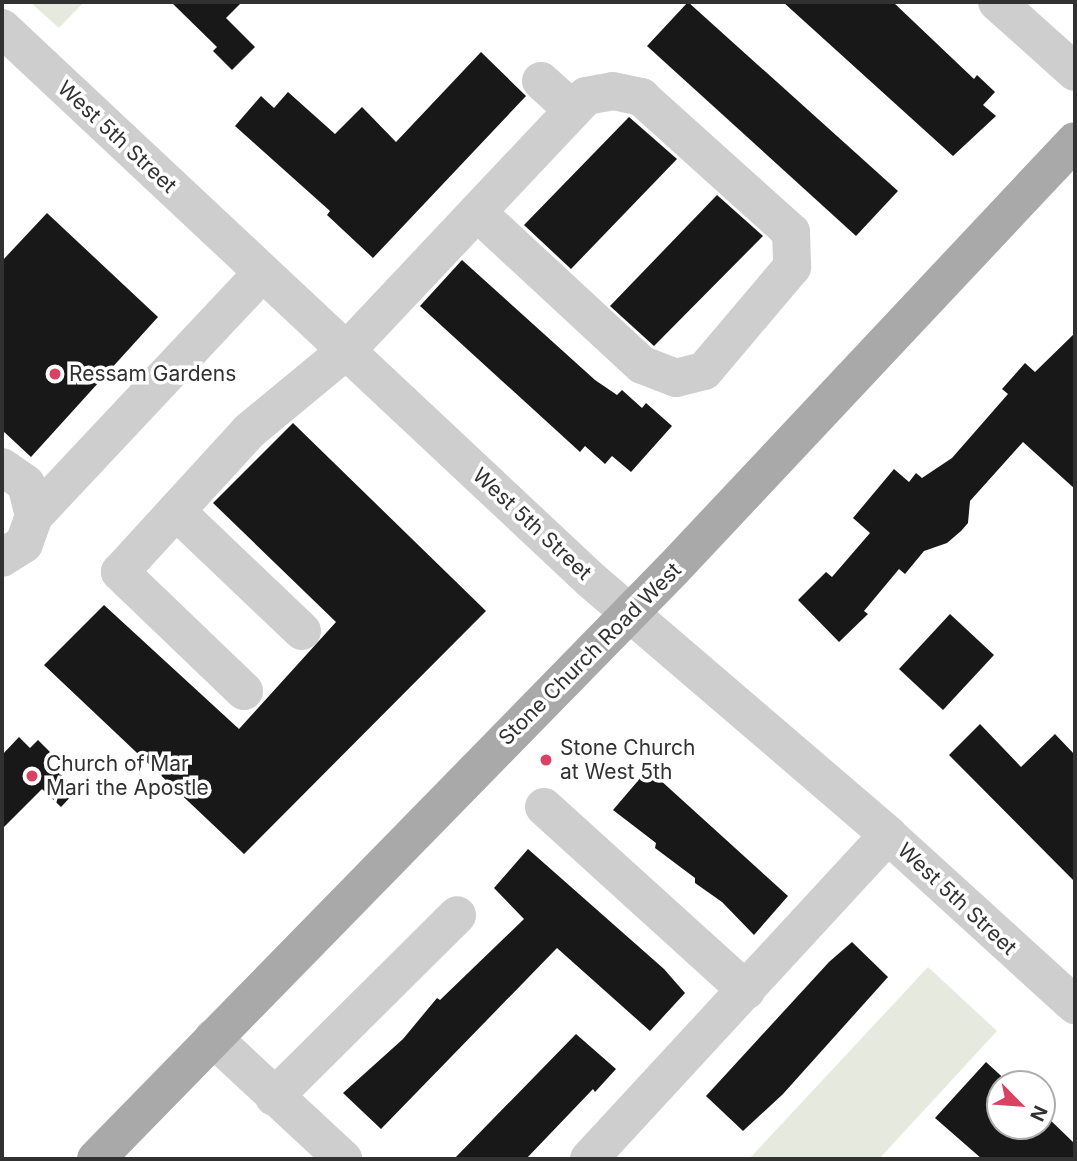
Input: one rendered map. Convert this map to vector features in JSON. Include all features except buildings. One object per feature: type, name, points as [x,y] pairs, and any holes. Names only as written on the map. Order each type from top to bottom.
[{"type":"main road","name":"Stone Church Road West","points":[[96,1159],[631,612],[1075,141]]},
{"type":"street","points":[[997,2],[1075,72]]},
{"type":"street","name":"West 5th Street","points":[[2,28],[261,274],[631,612],[888,835],[1075,1005]]},
{"type":"street","points":[[541,81],[573,110]]},
{"type":"street","points":[[243,691],[120,572],[249,430],[347,350],[586,96],[613,91],[641,97],[791,232],[792,267],[704,371],[676,378],[642,365],[477,212]]},
{"type":"street","points":[[2,558],[23,544],[34,516],[261,274]]},
{"type":"street","points":[[2,467],[26,484],[34,516]]},
{"type":"street","points":[[176,511],[302,631]]},
{"type":"street","points":[[544,807],[747,990]]},
{"type":"street","points":[[589,1159],[888,835]]},
{"type":"street","points":[[274,1097],[457,915]]},
{"type":"street","points":[[213,1038],[343,1159]]},
{"type":"shaded area","points":[[30,2],[84,2],[59,28]]},
{"type":"shaded area","points":[[928,967],[997,1031],[879,1159],[749,1159]]},
{"type":"place","name":"Ressam Gardens","points":[[55,374]]},
{"type":"place","name":"Stone Church at West 5th","points":[[546,760]]},
{"type":"place","name":"Church of Mar Mari the Apostle","points":[[32,776]]}]
